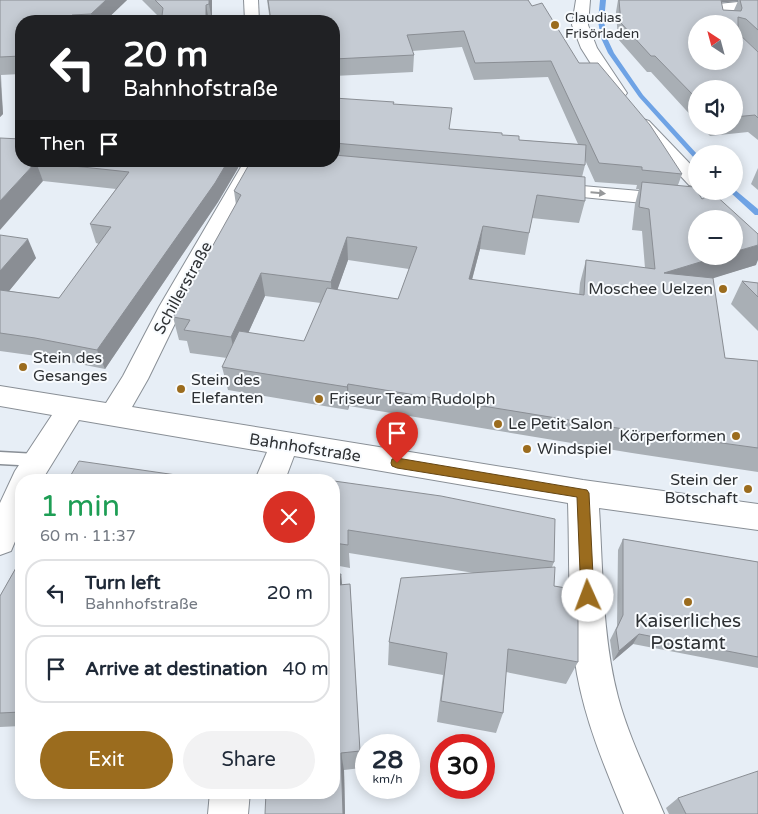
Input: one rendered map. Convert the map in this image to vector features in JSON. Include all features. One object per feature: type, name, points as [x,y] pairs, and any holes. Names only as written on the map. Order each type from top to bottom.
[{"type":"street","points":[[251,0],[252,15]]},
{"type":"street","points":[[584,0],[580,25],[589,48],[601,69],[629,107],[688,176]]},
{"type":"street","points":[[725,15],[723,7],[758,4]]},
{"type":"street","name":"Schillerstraße","points":[[113,416],[135,379],[171,307],[247,167]]},
{"type":"street","points":[[530,187],[688,192]]},
{"type":"street","name":"Bahnhofstraße","points":[[0,396],[583,493],[758,517]]},
{"type":"street","points":[[32,470],[72,409]]},
{"type":"street","points":[[273,474],[285,444]]},
{"type":"street","points":[[583,493],[589,630],[600,697],[618,751],[644,814]]},
{"type":"street","points":[[0,541],[15,504]]},
{"type":"street","points":[[228,814],[229,799]]},
{"type":"lane","points":[[0,458],[32,470]]},
{"type":"building","points":[[0,0],[106,0],[91,14],[15,15],[15,56],[0,57]]},
{"type":"building","points":[[155,0],[209,0],[209,4],[206,5],[206,15],[162,15],[163,8]]},
{"type":"building","points":[[268,0],[528,0],[532,6],[542,3],[579,63],[598,63],[650,125],[682,174],[642,170],[642,167],[599,163],[551,61],[475,63],[464,31],[407,35],[414,55],[340,59],[340,15],[270,15]]},
{"type":"building","points":[[619,0],[721,0],[723,10],[741,11],[740,0],[758,0],[758,30],[743,18],[743,15],[688,15],[688,70],[743,70],[743,38],[758,52],[758,118],[755,115],[743,116],[743,80],[688,80],[688,90],[655,56],[651,56],[621,23]]},
{"type":"building","points":[[340,98],[452,108],[449,129],[502,133],[502,135],[519,136],[519,140],[586,145],[585,165],[340,144]]},
{"type":"building","points":[[0,138],[15,139],[15,167],[31,167],[0,201]]},
{"type":"building","points":[[340,156],[585,177],[585,201],[537,195],[529,233],[483,226],[469,279],[584,295],[586,260],[655,269],[649,209],[639,207],[642,182],[688,186],[688,200],[721,200],[732,210],[688,210],[688,265],[690,265],[664,273],[713,278],[725,358],[758,361],[758,448],[642,432],[348,384],[347,387],[222,367],[239,331],[304,341],[327,288],[398,299],[417,247],[347,237],[331,282],[261,273],[231,337],[184,330],[190,320],[173,317],[241,195],[234,191],[248,167],[340,167]]},
{"type":"building","points":[[82,167],[224,167],[97,350],[0,333],[0,290],[59,298],[111,227],[90,224],[129,172]]},
{"type":"building","points":[[743,220],[758,234],[758,245],[743,249]]},
{"type":"building","points":[[0,235],[28,239],[0,271]]},
{"type":"building","points":[[742,281],[758,283],[758,297]]},
{"type":"building","points":[[79,461],[169,474],[71,474]]},
{"type":"building","points":[[340,482],[441,496],[555,519],[554,562],[348,530],[348,545],[340,544]]},
{"type":"building","name":"Kaiserliches Postamt","points":[[623,539],[758,562],[758,657],[639,634],[619,651],[616,630],[623,615]]},
{"type":"building","points":[[555,567],[554,586],[578,590],[578,662],[508,649],[503,713],[441,701],[447,653],[389,642],[401,578]]},
{"type":"building","points":[[15,570],[15,712],[0,713],[0,596]]},
{"type":"building","points":[[350,584],[359,734],[355,734],[355,752],[341,753],[343,814],[265,814],[266,799],[340,799],[340,585]]},
{"type":"building","points":[[758,771],[758,814],[686,814],[678,798]]},
{"type":"waterway","points":[[603,0],[601,21],[604,38],[611,53],[641,96],[688,148]]},
{"type":"waterway","points":[[743,199],[758,213]]},
{"type":"place","name":"Claudias Frisörladen","points":[[555,25]]},
{"type":"place","name":"Moschee Uelzen","points":[[723,289]]},
{"type":"place","name":"Stein des Gesanges","points":[[23,367]]},
{"type":"place","name":"Stein des Elefanten","points":[[181,389]]},
{"type":"place","name":"Friseur Team Rudolph","points":[[319,399]]},
{"type":"place","name":"Le Petit Salon","points":[[498,424]]},
{"type":"place","name":"Körperformen","points":[[736,436]]},
{"type":"place","name":"Windspiel","points":[[527,449]]},
{"type":"place","name":"Stein der Botschaft","points":[[748,489]]},
{"type":"place","name":"Kaiserliches Postamt","points":[[688,602]]},
{"type":"route","points":[[397,463],[583,493],[588,596]]}]
